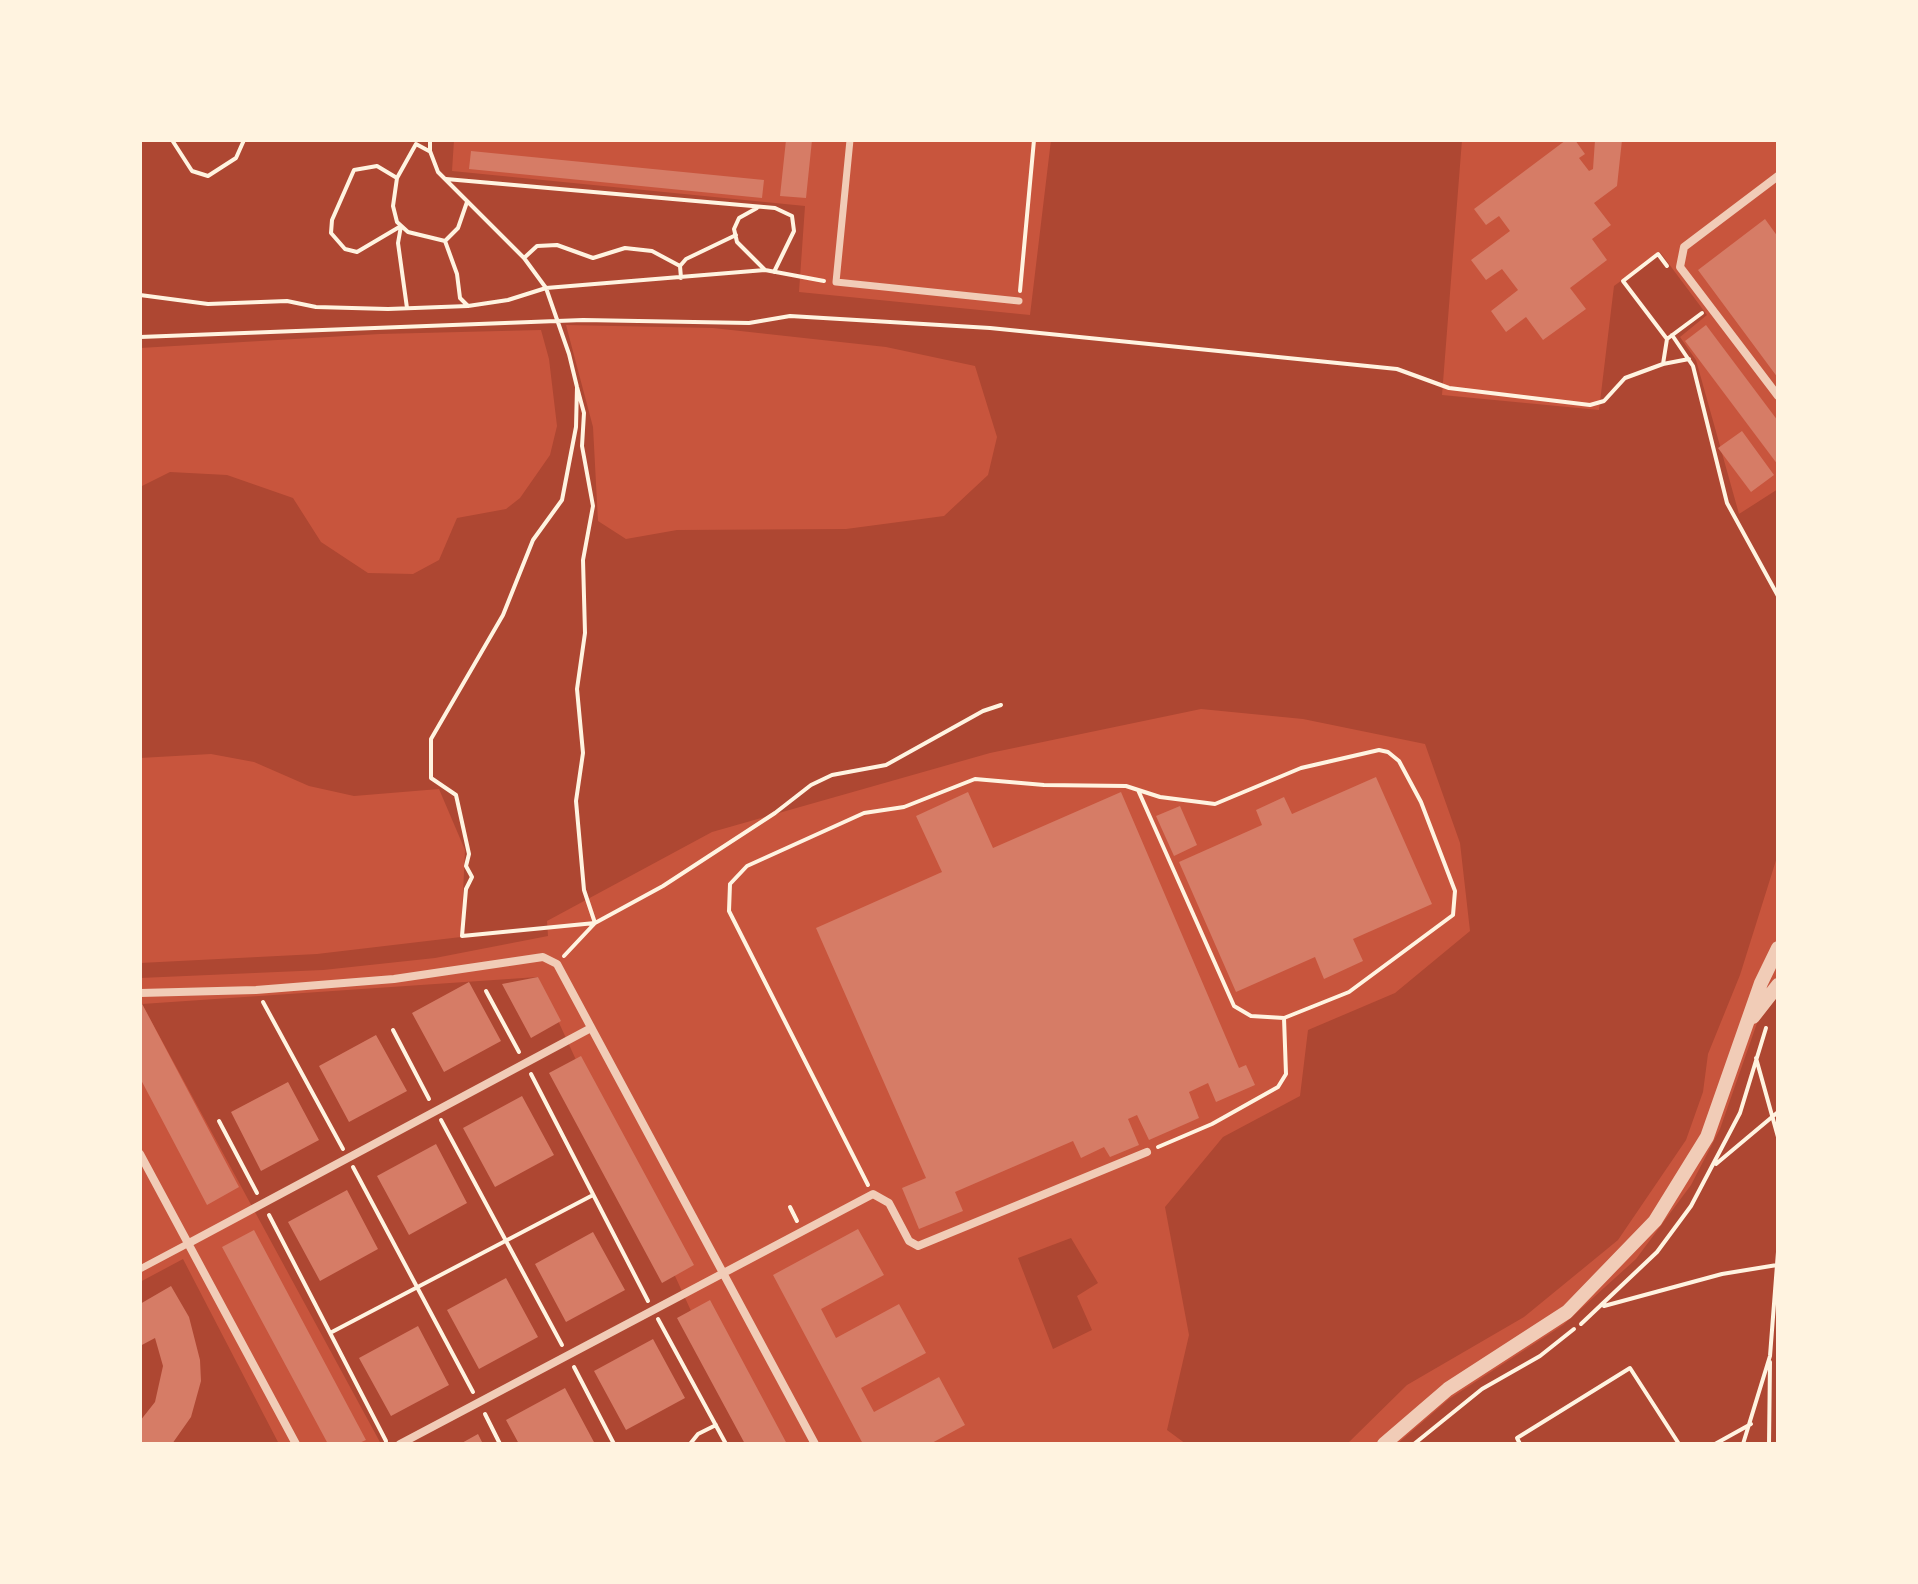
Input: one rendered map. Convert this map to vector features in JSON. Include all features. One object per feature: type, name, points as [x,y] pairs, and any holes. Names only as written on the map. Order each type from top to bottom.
[{"type":"street","points":[[850,140],[836,282],[1019,301]]},
{"type":"street","points":[[1778,176],[1684,247],[1680,267],[1706,309],[1778,396]]},
{"type":"street","points":[[1384,1444],[1448,1389],[1567,1312],[1655,1221],[1707,1137],[1739,1042],[1778,948]]},
{"type":"street","points":[[140,993],[256,990],[394,979],[543,957],[557,964],[815,1444]]},
{"type":"street","points":[[1739,1042],[1757,1010],[1778,985]]},
{"type":"street","points":[[140,1269],[591,1028]]},
{"type":"street","points":[[400,1444],[873,1194],[883,1196],[909,1241],[918,1246],[1147,1152]]},
{"type":"street","points":[[140,1154],[296,1444]]},
{"type":"path","points":[[172,140],[192,171],[208,176],[236,158],[244,140]]},
{"type":"path","points":[[430,140],[430,151],[445,179],[524,258],[546,288],[584,413],[582,446],[591,479],[593,506],[583,560],[585,633],[577,689],[583,753],[576,801],[584,890],[595,923]]},
{"type":"path","points":[[1019,301],[1034,140]]},
{"type":"path","points":[[407,308],[398,243],[401,226],[393,206],[397,178],[416,142],[430,151]]},
{"type":"path","points":[[397,178],[377,166],[354,170],[332,220],[331,233],[345,249],[357,252],[401,226]]},
{"type":"path","points":[[445,179],[775,208],[792,216],[794,231],[774,272]]},
{"type":"path","points":[[445,241],[458,228],[467,202]]},
{"type":"path","points":[[757,208],[739,218],[736,235],[749,256],[765,270]]},
{"type":"path","points":[[401,226],[429,239],[445,241]]},
{"type":"path","points":[[681,278],[680,266],[686,259],[736,235]]},
{"type":"path","points":[[445,241],[457,274],[460,298],[468,306]]},
{"type":"path","points":[[524,258],[537,246],[557,245],[593,258],[625,248],[652,251],[680,266]]},
{"type":"path","points":[[1667,339],[1623,281],[1658,254],[1676,278]]},
{"type":"path","points":[[140,295],[208,304],[287,301],[316,307],[407,308],[468,306],[508,300],[546,288],[765,270],[836,282]]},
{"type":"path","points":[[1663,364],[1667,339],[1706,309],[1693,301]]},
{"type":"path","points":[[140,337],[557,321],[749,323],[790,316],[990,328],[1397,369],[1449,388],[1590,405],[1604,401],[1625,378],[1663,364],[1689,359]]},
{"type":"path","points":[[1672,335],[1689,359],[1727,503],[1778,596]]},
{"type":"path","points":[[577,387],[576,427],[562,500],[533,540],[503,615],[431,739],[431,778],[456,795],[469,854],[466,866],[472,877],[466,889],[462,936],[595,923]]},
{"type":"path","points":[[557,964],[595,923],[663,886],[775,813],[811,785],[832,775],[886,765],[983,711],[1001,705]]},
{"type":"path","points":[[873,1194],[729,911],[727,892],[734,876],[747,866],[864,813],[904,807],[975,779],[1044,785],[1126,786],[1160,797],[1215,804],[1233,800],[1301,768],[1369,750],[1388,752],[1399,761],[1421,802],[1455,891],[1453,915],[1349,992],[1284,1018],[1251,1016],[1234,1006],[1138,790]]},
{"type":"path","points":[[256,990],[500,1444]]},
{"type":"path","points":[[486,991],[726,1444]]},
{"type":"path","points":[[1147,1152],[1212,1124],[1278,1087],[1286,1074],[1284,1018]]},
{"type":"path","points":[[393,1030],[614,1444]]},
{"type":"path","points":[[1756,1057],[1763,1090],[1776,1114],[1778,1137]]},
{"type":"path","points":[[1714,1166],[1776,1114]]},
{"type":"path","points":[[219,1121],[387,1444]]},
{"type":"path","points":[[330,1333],[593,1195]]},
{"type":"path","points":[[1769,1444],[1770,1356],[1778,1252]]},
{"type":"path","points":[[1603,1306],[1722,1274],[1777,1265]]},
{"type":"path","points":[[1743,1444],[1770,1356]]},
{"type":"path","points":[[1520,1444],[1517,1438],[1630,1368],[1679,1444]]},
{"type":"path","points":[[1715,1444],[1751,1424]]},
{"type":"path","points":[[690,1444],[698,1434],[716,1425]]},
{"type":"shaded area","points":[[140,140],[454,140],[452,171],[805,206],[799,292],[1030,315],[1051,140],[1462,140],[1442,395],[1599,410],[1614,286],[1660,252],[1707,315],[1680,337],[1696,360],[1739,514],[1778,489],[1778,854],[1740,975],[1708,1054],[1703,1092],[1686,1140],[1618,1240],[1524,1317],[1407,1385],[1347,1444],[1186,1444],[1167,1430],[1189,1335],[1165,1207],[1223,1137],[1300,1096],[1308,1030],[1395,993],[1470,931],[1460,843],[1425,744],[1303,719],[1201,709],[990,753],[712,832],[547,921],[548,936],[435,958],[323,970],[140,978],[140,963],[317,954],[461,937],[465,850],[439,789],[354,796],[309,786],[254,762],[211,754],[140,758],[140,487],[170,472],[227,475],[293,498],[321,542],[368,573],[413,574],[439,560],[457,518],[506,509],[520,498],[550,455],[557,426],[549,359],[541,330],[380,334],[140,348]],"holes":[[[566,325],[713,328],[886,347],[975,366],[997,437],[988,475],[944,516],[846,529],[677,530],[626,539],[598,521],[593,427]]]},
{"type":"shaded area","points":[[538,977],[752,1444],[381,1444],[142,1004]]},
{"type":"shaded area","points":[[1778,996],[1778,1444],[1397,1444],[1449,1399],[1563,1325],[1636,1259],[1691,1185],[1720,1129],[1757,1023]]},
{"type":"shaded area","points":[[1071,1238],[1098,1283],[1077,1296],[1092,1330],[1053,1349],[1018,1258]]},
{"type":"shaded area","points":[[183,1259],[279,1444],[140,1444],[140,1282]]},
{"type":"building","points":[[786,140],[812,140],[806,198],[780,196]]},
{"type":"building","points":[[1566,140],[1575,140],[1585,154],[1579,158],[1589,171],[1593,169],[1595,140],[1622,140],[1617,186],[1594,203],[1611,225],[1592,239],[1607,260],[1570,288],[1586,309],[1543,340],[1526,317],[1506,332],[1491,311],[1518,290],[1502,269],[1486,280],[1471,260],[1510,231],[1499,216],[1486,225],[1474,209]]},
{"type":"building","points":[[471,151],[764,180],[762,198],[469,169]]},
{"type":"building","points":[[1765,219],[1778,237],[1778,378],[1698,270]]},
{"type":"building","points":[[1706,325],[1778,421],[1778,465],[1685,341]]},
{"type":"building","points":[[1742,431],[1774,475],[1751,492],[1718,448]]},
{"type":"building","points":[[1376,777],[1432,904],[1353,939],[1363,961],[1324,979],[1315,957],[1236,992],[1179,862],[1262,825],[1256,810],[1284,797],[1292,814]]},
{"type":"building","points":[[968,792],[993,848],[1121,792],[1239,1068],[1246,1065],[1255,1085],[1216,1102],[1208,1083],[1189,1092],[1199,1118],[1149,1140],[1137,1115],[1128,1119],[1139,1145],[1110,1157],[1104,1147],[1081,1158],[1073,1141],[955,1192],[963,1211],[919,1229],[902,1188],[926,1178],[816,928],[942,872],[916,816]]},
{"type":"building","points":[[1180,806],[1197,845],[1174,856],[1156,816]]},
{"type":"building","points":[[538,977],[561,1021],[531,1038],[502,984]]},
{"type":"building","points":[[469,982],[501,1041],[444,1072],[412,1013]]},
{"type":"building","points":[[140,1000],[239,1187],[207,1205],[140,1078]]},
{"type":"building","points":[[376,1035],[407,1091],[349,1122],[319,1066]]},
{"type":"building","points":[[581,1056],[694,1265],[662,1283],[549,1073]]},
{"type":"building","points":[[288,1082],[319,1140],[261,1171],[231,1112]]},
{"type":"building","points":[[522,1096],[554,1155],[495,1187],[463,1128]]},
{"type":"building","points":[[436,1144],[467,1203],[409,1235],[377,1176]]},
{"type":"building","points":[[347,1190],[378,1249],[320,1281],[288,1222]]},
{"type":"building","points":[[858,1229],[884,1275],[821,1309],[836,1338],[899,1304],[926,1353],[861,1388],[874,1412],[939,1377],[965,1425],[930,1444],[863,1444],[773,1275]]},
{"type":"building","points":[[254,1230],[366,1440],[357,1444],[328,1444],[222,1247]]},
{"type":"building","points":[[593,1232],[625,1290],[566,1322],[535,1264]]},
{"type":"building","points":[[506,1278],[538,1337],[479,1369],[447,1310]]},
{"type":"building","points":[[171,1286],[189,1317],[200,1360],[201,1381],[191,1417],[172,1444],[140,1444],[140,1421],[155,1402],[163,1366],[155,1338],[140,1346],[140,1304]]},
{"type":"building","points":[[710,1300],[787,1444],[745,1444],[677,1318]]},
{"type":"building","points":[[418,1326],[449,1385],[391,1416],[359,1358]]},
{"type":"building","points":[[653,1339],[685,1398],[626,1430],[594,1371]]},
{"type":"building","points":[[565,1388],[595,1444],[519,1444],[506,1420]]},
{"type":"building","points":[[478,1434],[483,1444],[460,1444]]}]
